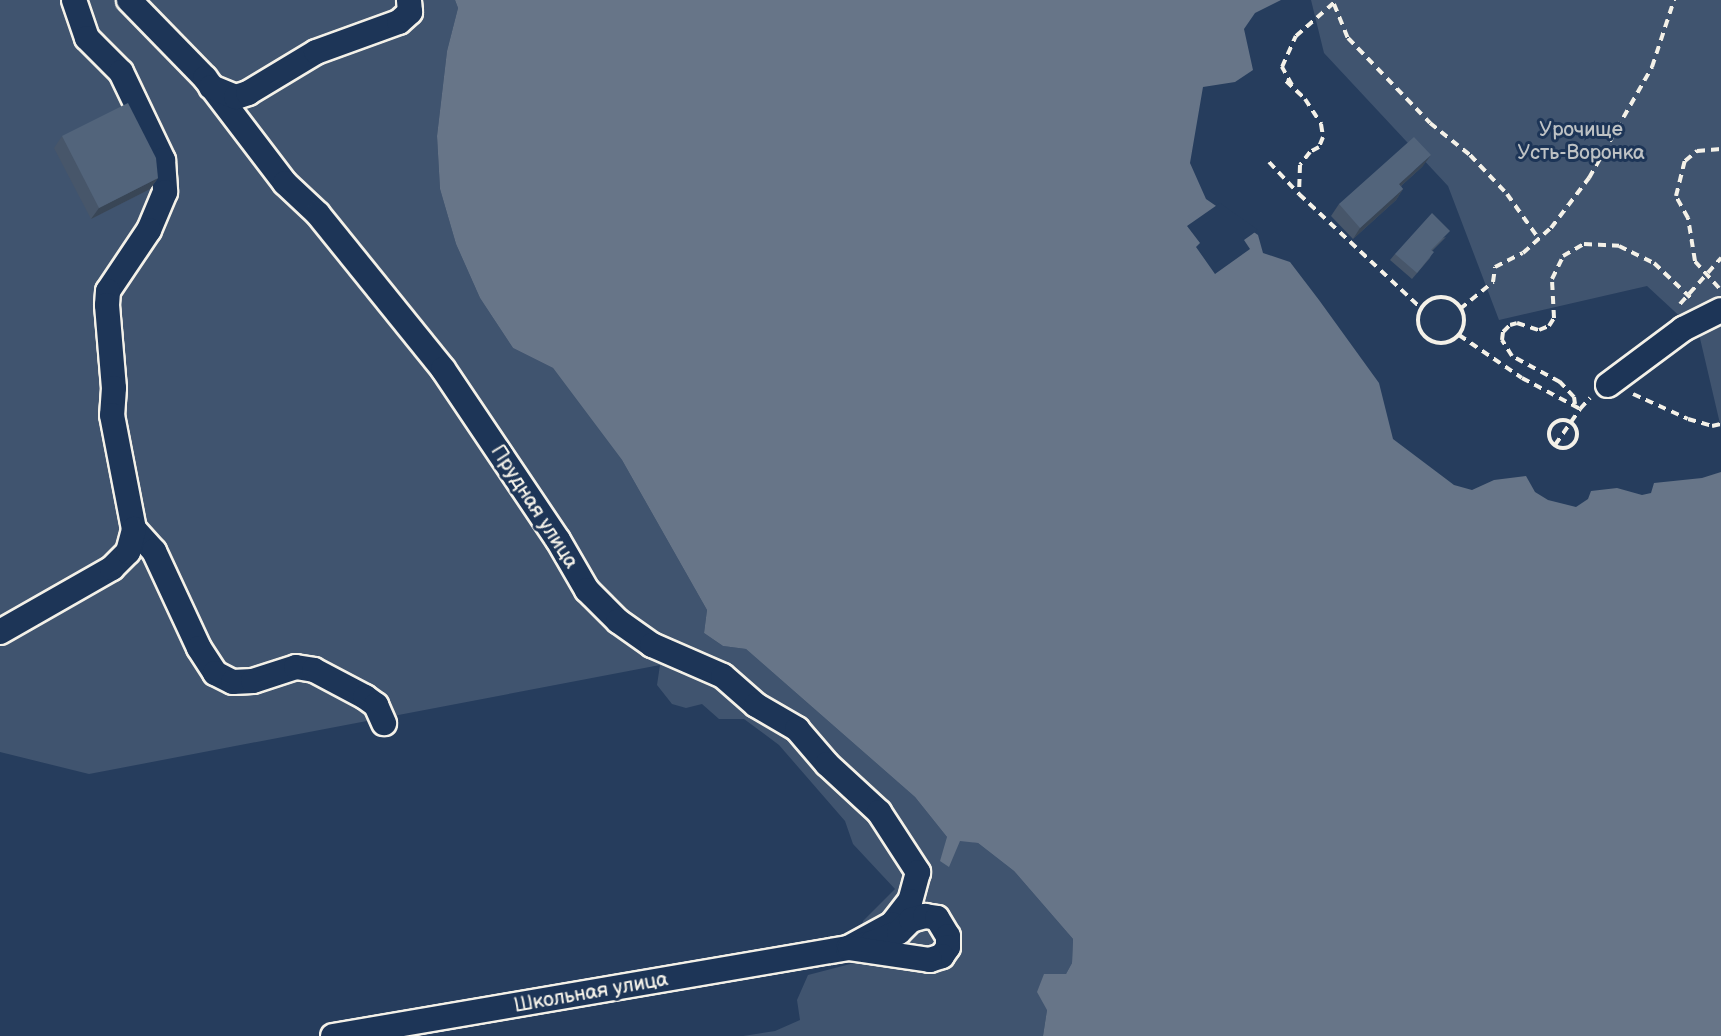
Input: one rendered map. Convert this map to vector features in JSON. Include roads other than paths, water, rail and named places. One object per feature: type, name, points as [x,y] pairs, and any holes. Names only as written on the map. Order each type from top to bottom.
[{"type":"street","points":[[0,632],[112,568],[128,552],[134,529],[112,415],[114,388],[108,291],[149,230],[165,192],[163,160],[121,72],[87,38],[74,0]]},
{"type":"street","name":"Прудная улица","points":[[129,0],[211,87],[285,183],[318,214],[443,369],[558,540],[587,590],[618,621],[652,645],[723,676],[756,705],[797,729],[827,764],[879,812],[918,872],[910,901],[892,924],[848,948]]},
{"type":"street","points":[[211,87],[236,97],[248,93],[316,52],[399,22],[410,12],[409,0]]},
{"type":"street","points":[[1608,385],[1683,329],[1721,310]]},
{"type":"street","points":[[134,529],[154,551],[199,648],[215,673],[233,682],[253,681],[296,667],[314,670],[376,705],[384,723]]},
{"type":"street","name":"Школьная улица","points":[[333,1036],[848,948]]},
{"type":"park label","name":"Урочище Усть-Воронка","points":[[1581,142]]}]
